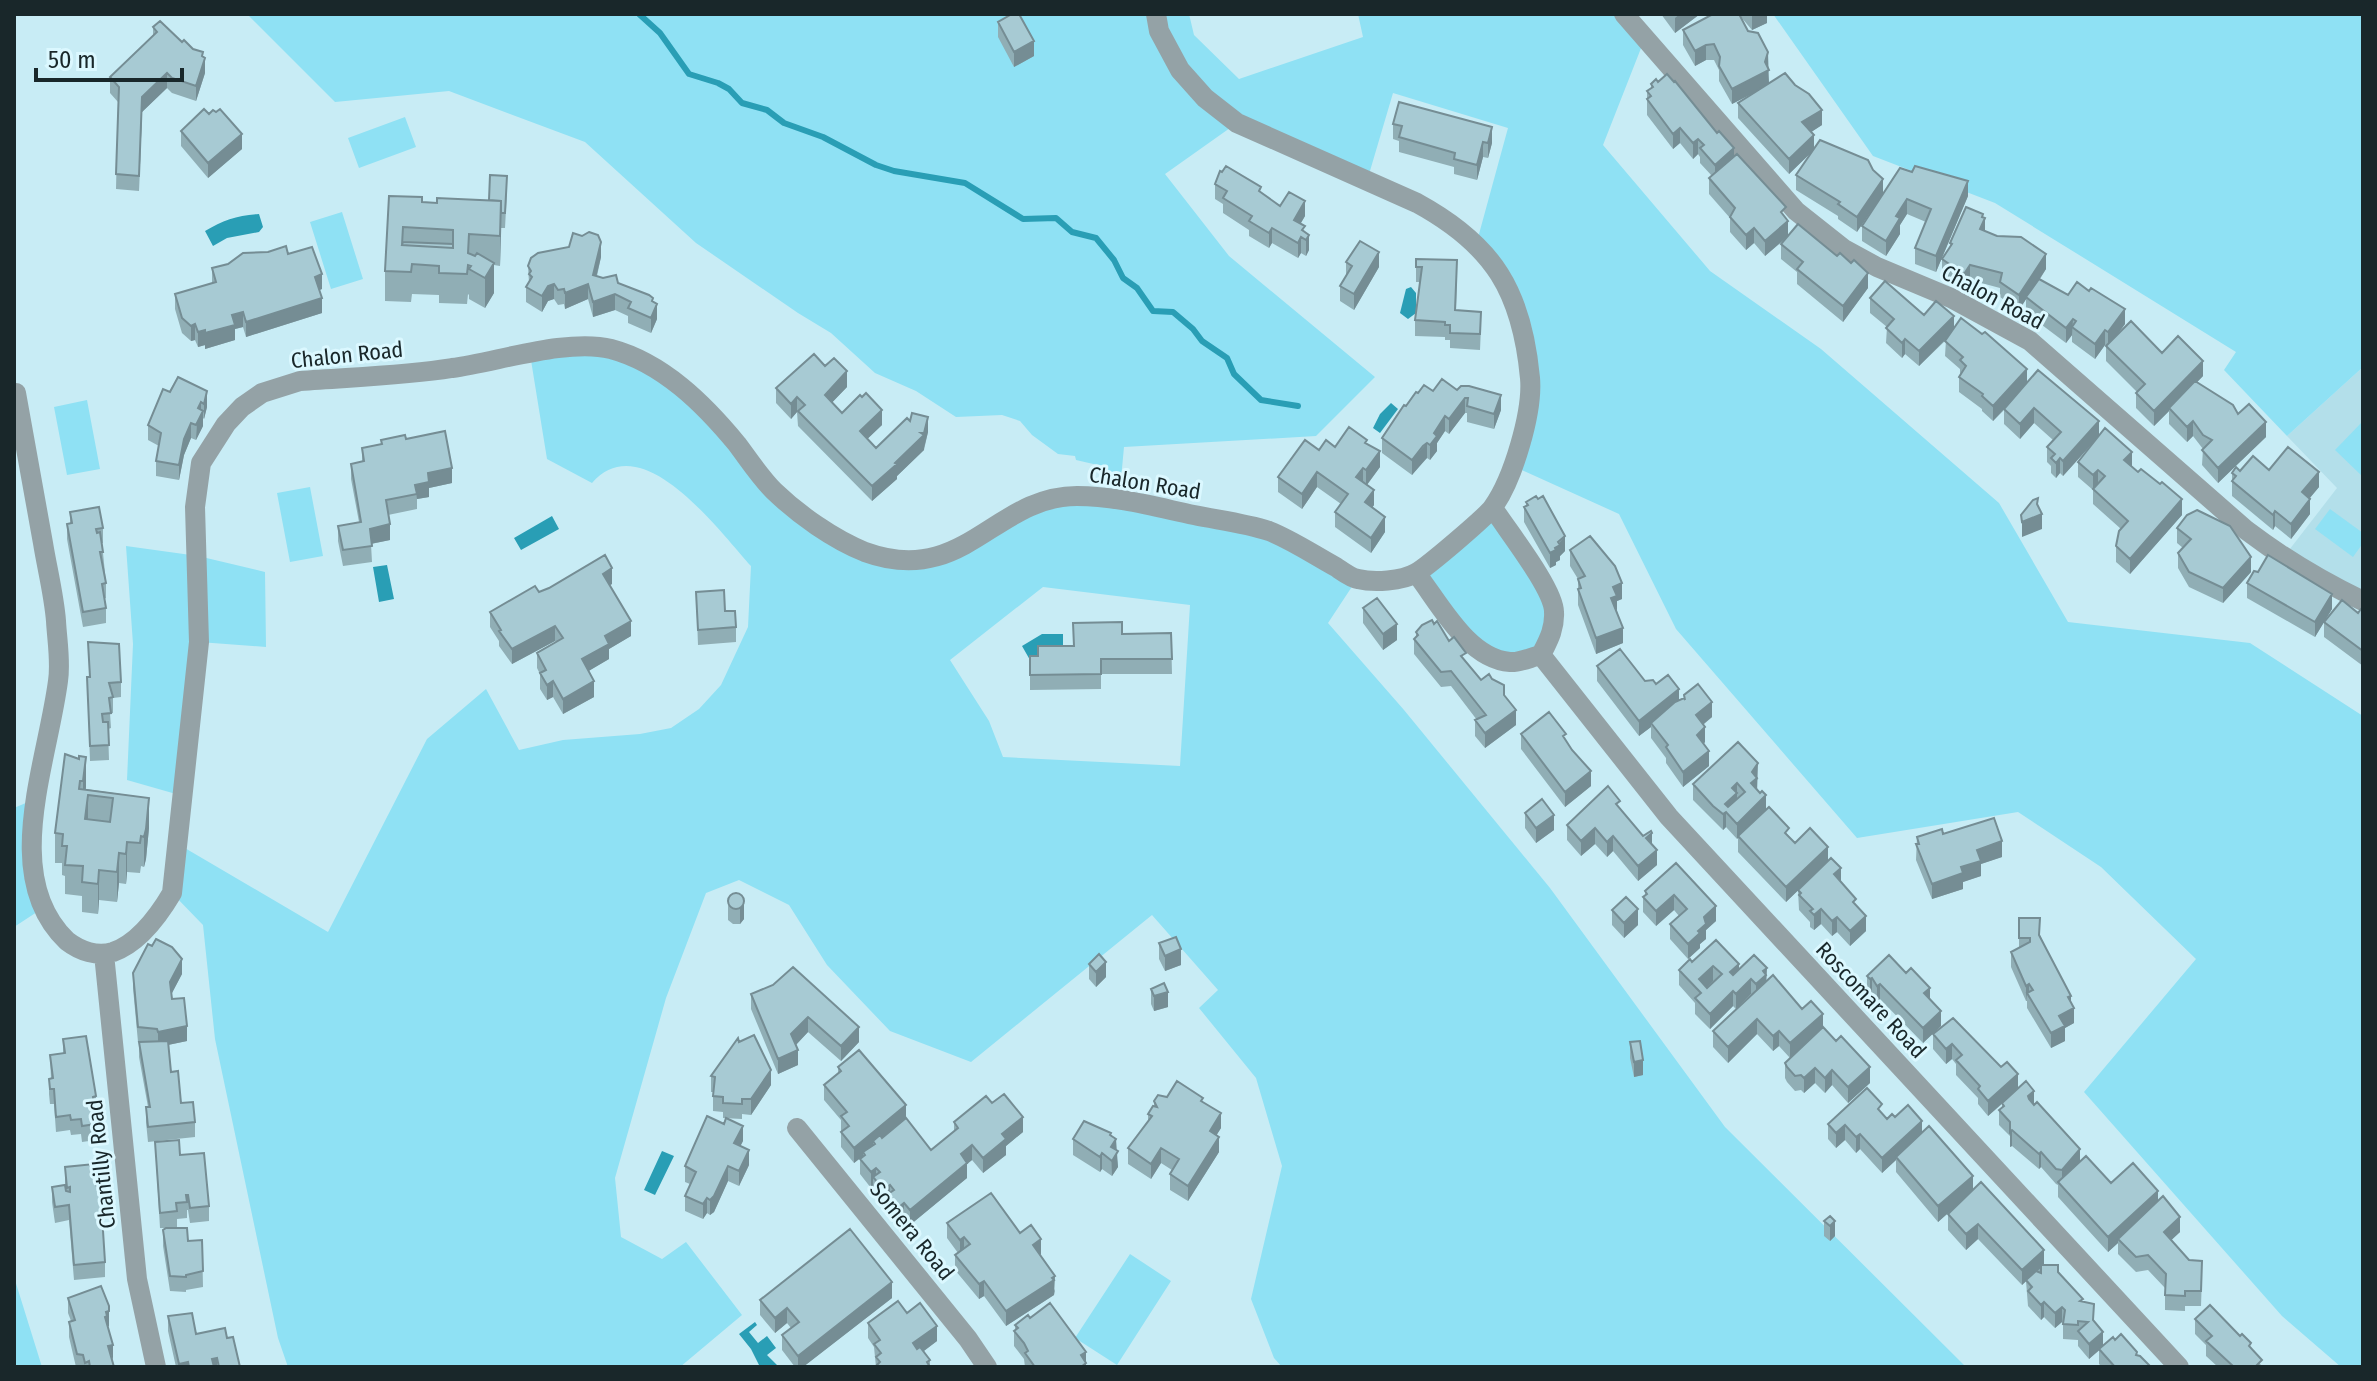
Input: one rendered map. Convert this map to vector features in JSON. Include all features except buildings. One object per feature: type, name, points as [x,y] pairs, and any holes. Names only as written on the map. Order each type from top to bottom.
[{"type":"street","points":[[1156,14],[1159,31],[1180,70],[1205,98],[1237,123],[1446,218],[1476,245],[1500,274],[1520,313],[1527,346],[1531,387],[1526,425],[1513,466],[1493,508],[1416,573],[1470,644],[1488,657],[1513,662],[1541,655],[1552,632],[1555,609],[1547,590],[1493,508]]},
{"type":"street","name":"Chalon Road","points":[[1624,14],[1796,211],[1844,249],[1877,267],[1951,298],[2030,341],[2246,530],[2283,558],[2330,586],[2363,601]]},
{"type":"street","name":"Chalon Road","points":[[104,954],[124,947],[139,934],[154,920],[172,893],[199,642],[195,507],[201,463],[226,424],[242,407],[262,393],[291,383],[451,369],[561,348],[606,348],[643,361],[676,383],[734,441],[774,490],[805,517],[862,551],[890,559],[909,561],[935,558],[960,549],[1029,508],[1052,498],[1073,496],[1121,500],[1268,531],[1357,579],[1397,579],[1416,573]]},
{"type":"street","points":[[15,387],[56,616],[58,680],[28,802],[24,876],[37,912],[47,924],[73,945],[104,954]]},
{"type":"street","name":"Roscomare Road","points":[[1541,655],[1669,817],[2179,1367]]},
{"type":"street","name":"Chantilly Road","points":[[104,954],[137,1279],[156,1367]]},
{"type":"street","name":"Somera Road","points":[[797,1128],[968,1339],[987,1367]]},
{"type":"shaded area","points":[[247,14],[1189,14],[1194,35],[1239,79],[1363,37],[1358,14],[1624,14],[1645,38],[1603,145],[1710,271],[1821,349],[1999,503],[2068,622],[2250,643],[2363,716],[2363,1367],[2341,1367],[2282,1316],[2084,1092],[2196,959],[2101,867],[2018,812],[1857,838],[1676,629],[1619,514],[1513,466],[1527,346],[1476,245],[1508,128],[1393,93],[1367,181],[1237,123],[1165,174],[1229,256],[1375,377],[1316,436],[1124,447],[1121,479],[1102,466],[1076,460],[1075,456],[1058,454],[1032,435],[1020,421],[1002,415],[956,417],[916,391],[875,373],[831,333],[696,243],[585,142],[449,91],[335,102]]},
{"type":"shaded area","points":[[1773,14],[2363,14],[2363,367],[2287,436],[2224,370],[2236,352],[1995,203],[1873,156]]},
{"type":"shaded area","points":[[405,117],[416,147],[359,168],[348,138]]},
{"type":"shaded area","points":[[342,212],[363,279],[331,289],[310,222]]},
{"type":"shaded area","points":[[259,214],[263,227],[259,232],[227,238],[213,246],[205,231],[231,219]]},
{"type":"shaded area","points":[[1411,287],[1416,293],[1416,313],[1408,319],[1400,313],[1406,289]]},
{"type":"shaded area","points":[[561,348],[654,367],[805,517],[909,561],[1052,498],[1239,524],[1357,579],[1328,623],[1550,888],[1725,1127],[1966,1367],[1282,1367],[1274,1358],[1251,1299],[1282,1166],[1256,1078],[1199,1008],[1218,990],[1152,915],[971,1062],[890,1031],[827,965],[789,905],[739,880],[706,893],[666,998],[615,1178],[621,1237],[662,1259],[686,1242],[742,1315],[680,1367],[288,1367],[278,1338],[215,1039],[203,925],[172,893],[178,844],[328,932],[427,739],[486,689],[519,750],[563,740],[640,734],[671,728],[699,709],[721,685],[748,627],[751,566],[700,509],[678,490],[656,475],[633,467],[612,468],[592,483],[547,459],[530,354]],"holes":[[[1043,587],[1190,605],[1180,766],[1003,757],[989,721],[950,660]]]},
{"type":"shaded area","points":[[2363,367],[2363,601],[2283,558],[2337,488],[2287,436]]},
{"type":"shaded area","points":[[87,400],[100,469],[67,475],[54,407]]},
{"type":"shaded area","points":[[1391,403],[1398,409],[1380,433],[1373,428],[1380,414]]},
{"type":"shaded area","points":[[2363,421],[2363,477],[2335,450]]},
{"type":"shaded area","points":[[310,487],[323,556],[290,562],[277,493]]},
{"type":"shaded area","points":[[1493,508],[1547,590],[1541,655],[1488,657],[1416,573]]},
{"type":"shaded area","points":[[2330,509],[2363,533],[2363,543],[2353,557],[2315,529]]},
{"type":"shaded area","points":[[552,516],[559,529],[521,550],[514,538]]},
{"type":"shaded area","points":[[126,546],[198,556],[265,572],[266,647],[199,642],[183,796],[127,780],[133,644]]},
{"type":"shaded area","points":[[387,565],[394,599],[379,602],[373,567]]},
{"type":"shaded area","points":[[1042,634],[1063,634],[1063,653],[1030,660],[1022,646]]},
{"type":"shaded area","points":[[28,802],[24,876],[37,912],[14,927],[14,808]]},
{"type":"shaded area","points":[[662,1151],[674,1156],[655,1195],[644,1190]]},
{"type":"shaded area","points":[[1130,1254],[1171,1281],[1117,1365],[1075,1338]]},
{"type":"shaded area","points":[[14,1277],[42,1367],[14,1367]]},
{"type":"shaded area","points":[[755,1322],[757,1325],[749,1332],[758,1343],[767,1336],[776,1348],[767,1355],[779,1367],[760,1367],[739,1334]]},
{"type":"waterway","points":[[639,14],[660,33],[689,74],[729,89],[742,103],[767,110],[784,123],[823,137],[876,165],[965,183],[1023,219],[1056,218],[1072,232],[1096,238],[1114,260],[1123,278],[1137,288],[1153,311],[1173,312],[1202,341],[1227,358],[1234,374],[1261,400],[1298,406]]}]
